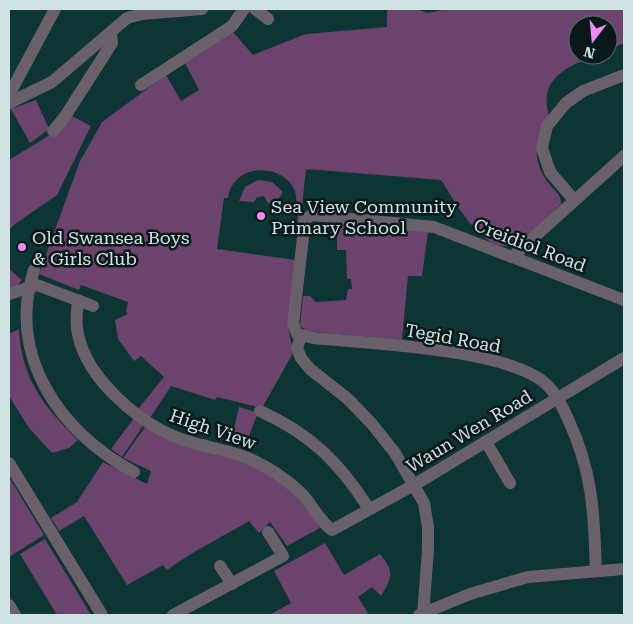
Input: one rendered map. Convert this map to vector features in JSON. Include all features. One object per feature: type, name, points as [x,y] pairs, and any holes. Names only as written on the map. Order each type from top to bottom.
[{"type":"street","points":[[55,9],[9,95],[9,103],[52,82],[128,18],[142,11],[202,9]]},
{"type":"street","points":[[141,85],[232,26],[244,9]]},
{"type":"street","points":[[255,9],[268,19]]},
{"type":"street","points":[[53,131],[64,118],[112,44],[111,33]]},
{"type":"street","points":[[574,200],[550,172],[542,148],[547,126],[566,103],[584,91],[624,75]]},
{"type":"street","points":[[512,257],[624,156]]},
{"type":"street","name":"Creidiol Road","points":[[301,336],[297,334],[293,324],[305,220],[311,215],[425,225],[624,300]]},
{"type":"street","points":[[34,270],[28,287],[26,315],[31,358],[40,380],[54,402],[75,426],[110,457],[134,472]]},
{"type":"street","points":[[9,294],[37,285],[92,306]]},
{"type":"street","name":"High View","points":[[78,300],[77,334],[86,357],[98,376],[134,412],[163,432],[184,440],[242,455],[273,472],[303,495],[330,529]]},
{"type":"street","points":[[301,336],[297,348],[301,358],[310,369],[348,399],[372,424],[395,453],[424,503],[428,526],[428,576],[422,614]]},
{"type":"street","name":"Tegid Road","points":[[301,336],[439,351],[493,360],[532,374],[546,383],[558,398],[588,473],[593,504],[596,571]]},
{"type":"street","name":"Waun Wen Road","points":[[330,529],[334,529],[414,485],[624,358]]},
{"type":"street","points":[[260,411],[284,422],[324,452],[350,479],[369,509]]},
{"type":"street","points":[[486,442],[510,483]]},
{"type":"street","points":[[9,463],[102,615]]},
{"type":"street","points":[[174,615],[283,556],[268,532]]},
{"type":"street","points":[[220,566],[232,584]]},
{"type":"street","points":[[422,614],[470,594],[528,577],[624,569]]},
{"type":"street","points":[[9,605],[15,615]]},
{"type":"shaded area","points":[[387,9],[417,9],[427,13],[448,9],[624,9],[624,43],[618,46],[618,15],[568,15],[568,65],[573,65],[551,83],[547,103],[549,116],[540,134],[537,150],[537,159],[544,176],[559,195],[561,204],[524,239],[518,243],[506,246],[494,244],[483,237],[463,214],[441,180],[306,169],[300,225],[297,225],[296,195],[291,183],[281,175],[269,171],[255,171],[243,175],[233,184],[228,198],[224,198],[217,249],[296,260],[288,326],[293,353],[262,408],[217,397],[215,400],[171,386],[150,418],[138,409],[164,377],[141,356],[134,361],[118,339],[115,320],[128,314],[126,311],[128,302],[81,285],[79,290],[39,274],[80,161],[102,122],[166,75],[181,101],[199,90],[185,63],[233,32],[253,55],[306,34],[387,27]]},
{"type":"shaded area","points":[[36,100],[49,129],[30,143],[11,109]]},
{"type":"shaded area","points":[[70,115],[91,126],[57,195],[9,230],[9,160],[53,133]]},
{"type":"shaded area","points":[[258,180],[272,182],[283,192],[275,205],[268,203],[264,196],[257,197],[254,202],[239,201],[245,187]]},
{"type":"shaded area","points":[[337,222],[428,232],[422,276],[408,276],[402,340],[306,331],[300,325],[303,296],[310,296],[316,302],[346,300],[348,289],[352,289],[351,279],[347,279],[346,250],[337,250]]},
{"type":"shaded area","points":[[9,269],[22,280],[16,287],[9,289]]},
{"type":"shaded area","points":[[19,329],[24,362],[36,390],[55,416],[78,440],[69,448],[52,453],[29,428],[9,396],[9,334]]},
{"type":"shaded area","points":[[239,407],[258,413],[245,446],[231,442]]},
{"type":"shaded area","points":[[134,418],[143,426],[122,457],[111,449]]},
{"type":"shaded area","points":[[145,427],[235,458],[269,474],[294,494],[320,528],[287,546],[270,522],[259,533],[249,521],[197,550],[167,570],[163,565],[127,585],[84,516],[59,531],[51,518],[77,502],[103,462],[147,484],[151,471],[123,458]]},
{"type":"shaded area","points":[[9,477],[44,535],[9,557]]},
{"type":"shaded area","points":[[45,539],[91,615],[57,615],[20,554]]},
{"type":"shaded area","points":[[325,543],[344,575],[380,554],[385,560],[390,570],[390,575],[388,584],[381,596],[372,587],[358,597],[369,615],[269,615],[291,603],[274,571]]},
{"type":"place","name":"Sea View Community Primary School","points":[[261,216]]},
{"type":"place","name":"Old Swansea Boys & Girls Club","points":[[22,247]]}]
